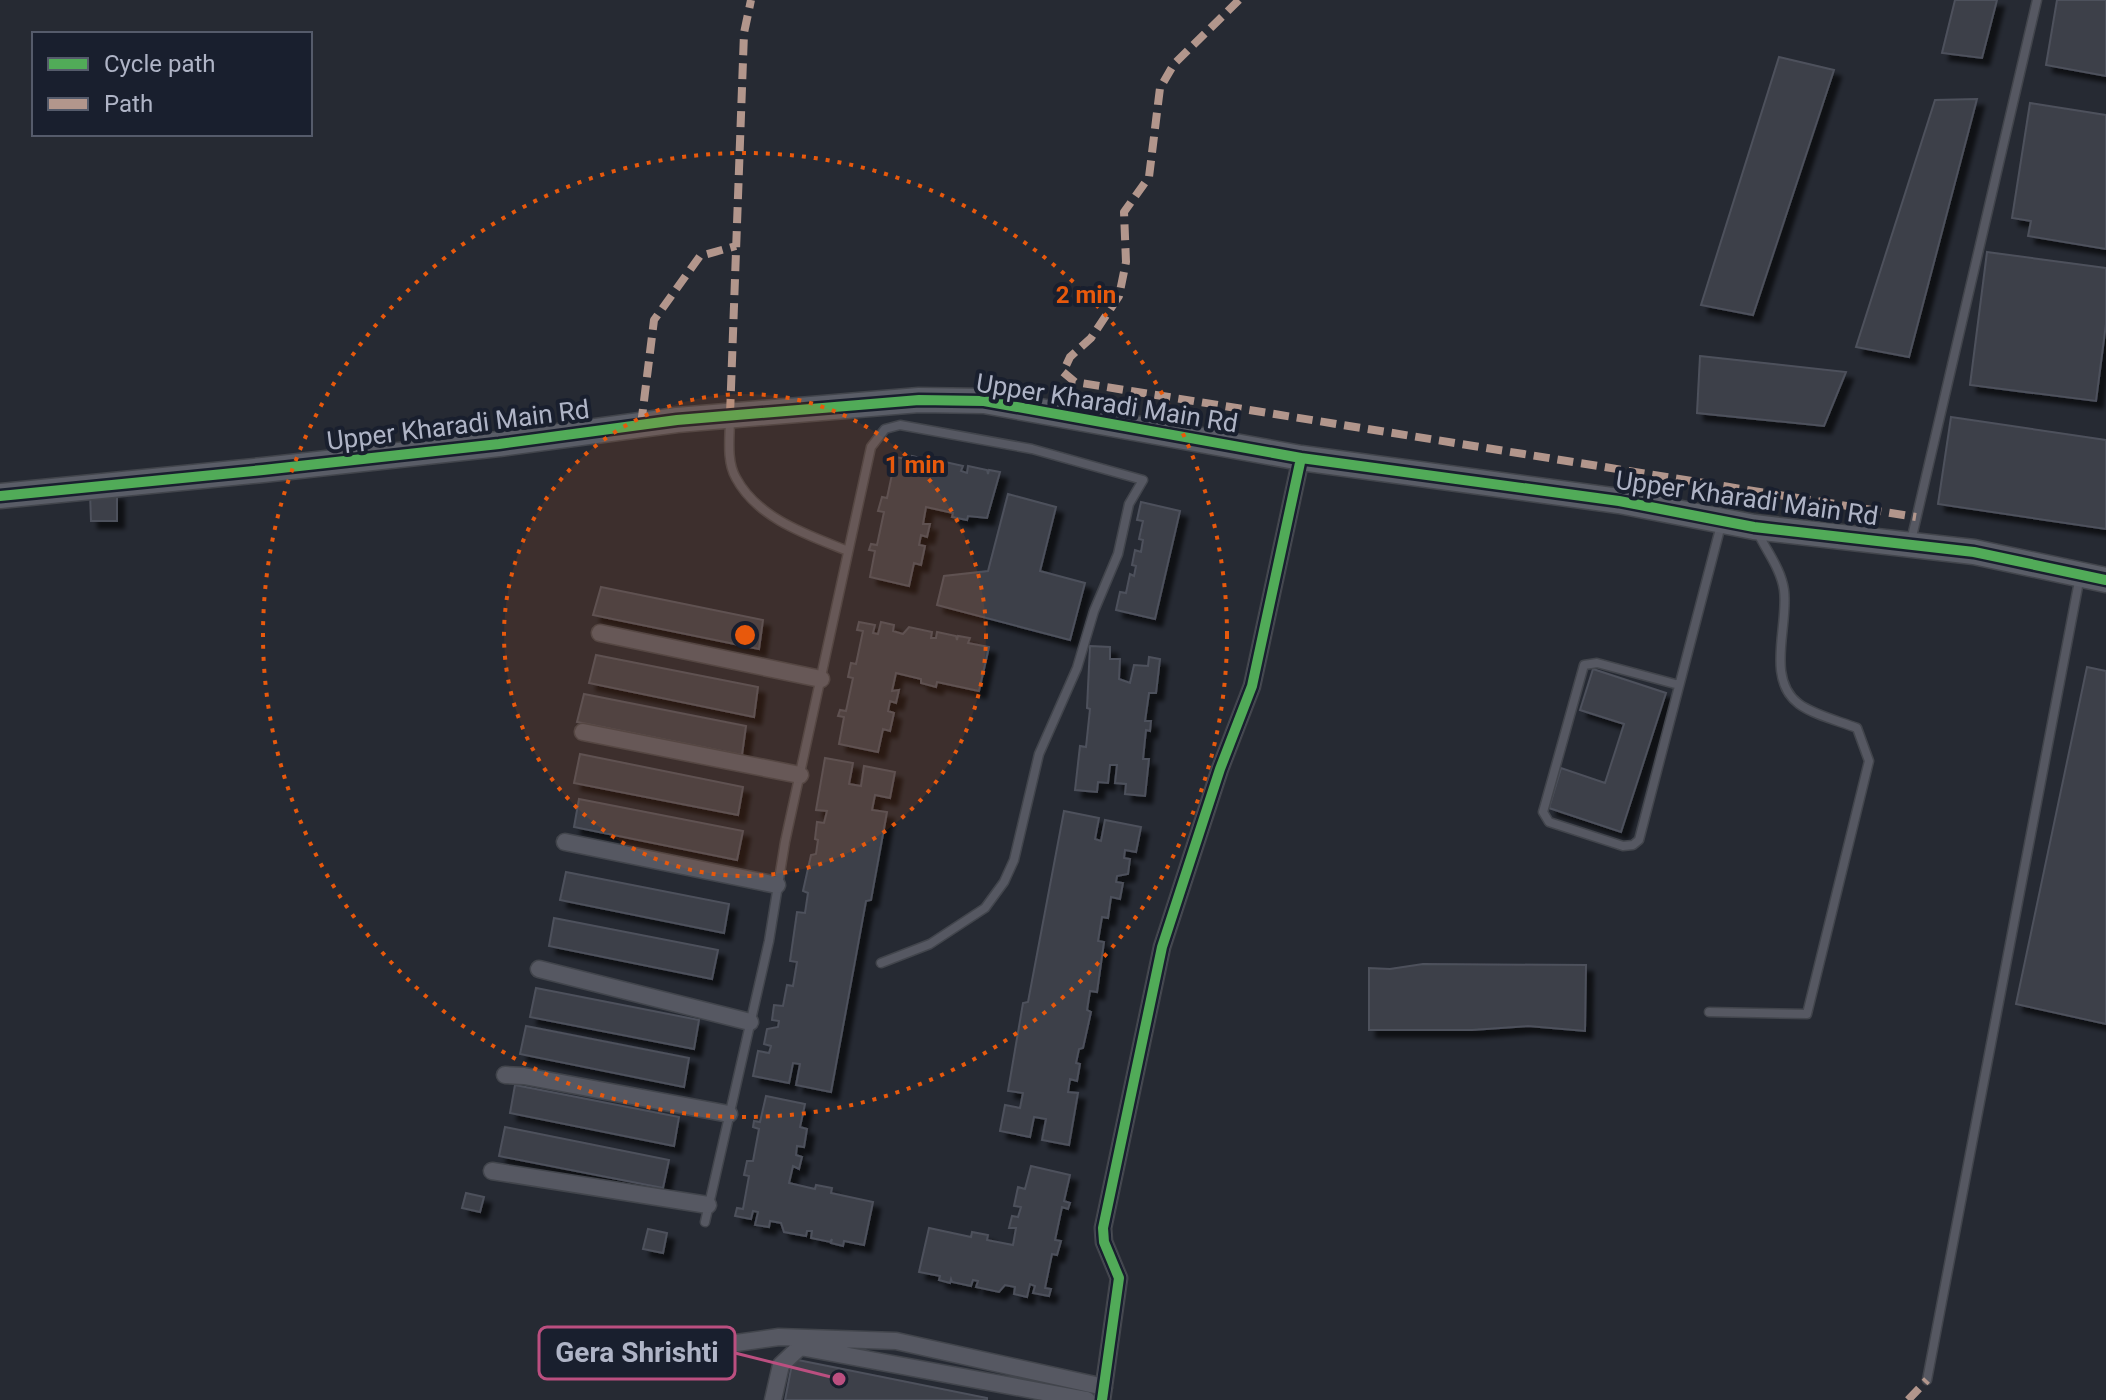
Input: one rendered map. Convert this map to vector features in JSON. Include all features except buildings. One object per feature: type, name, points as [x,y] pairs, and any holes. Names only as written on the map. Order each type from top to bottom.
[{"type":"street","name":"Upper Kharadi Main Rd","points":[[0,496],[263,470],[730,415],[919,400],[984,401],[1301,458],[1619,501],[1754,527],[1974,552],[2106,580]]},
{"type":"street","points":[[621,1367],[656,1367],[722,1345],[779,1337],[896,1341],[1103,1394],[1119,1278],[1104,1242],[1103,1228],[1124,1123],[1162,947],[1220,769],[1252,686],[1301,458]]},
{"type":"street","points":[[600,633],[821,679]]},
{"type":"street","points":[[583,732],[800,775]]},
{"type":"street","points":[[565,842],[777,885]]},
{"type":"street","points":[[539,969],[750,1022]]},
{"type":"street","points":[[505,1075],[729,1114]]},
{"type":"street","points":[[492,1171],[706,1213]]},
{"type":"street","points":[[773,1400],[781,1365],[800,1347],[1043,1397],[1087,1400]]},
{"type":"lane","points":[[1910,544],[2037,0]]},
{"type":"lane","points":[[730,415],[729,451],[735,477],[752,498],[797,531],[848,551]]},
{"type":"lane","points":[[706,1213],[769,941],[777,885],[871,447],[885,429],[900,425],[1032,449],[1143,480],[1129,504],[1118,554],[1094,611],[1077,668],[1039,754],[1014,860],[1004,882],[985,908],[930,944],[881,963]]},
{"type":"lane","points":[[1679,685],[1597,663],[1584,665],[1543,812],[1544,818],[1623,846],[1633,845],[1639,840],[1723,520]]},
{"type":"lane","points":[[1709,1012],[1807,1014],[1869,761],[1857,728],[1800,705],[1789,693],[1783,679],[1781,659],[1784,593],[1781,577],[1754,527]]},
{"type":"lane","points":[[1927,1380],[2080,575]]},
{"type":"marked path","points":[[730,415],[744,33],[751,0]]},
{"type":"marked path","points":[[1239,0],[1174,64],[1160,88],[1149,177],[1124,212],[1126,262],[1119,296],[1091,338],[1070,357],[1063,372],[1075,382],[1916,517]]},
{"type":"marked path","points":[[641,425],[654,320],[700,256],[736,246]]},
{"type":"marked path","points":[[1908,1400],[1927,1380]]},
{"type":"cycle path","points":[[0,496],[499,444],[677,420],[919,400],[984,401],[1301,458],[1619,501],[1754,527],[1974,552],[2106,580]]},
{"type":"cycle path","points":[[1102,1400],[1119,1278],[1104,1242],[1103,1228],[1162,947],[1220,769],[1252,686],[1301,458]]},
{"type":"place","name":"Gera Shrishti","points":[[839,1379]]}]
